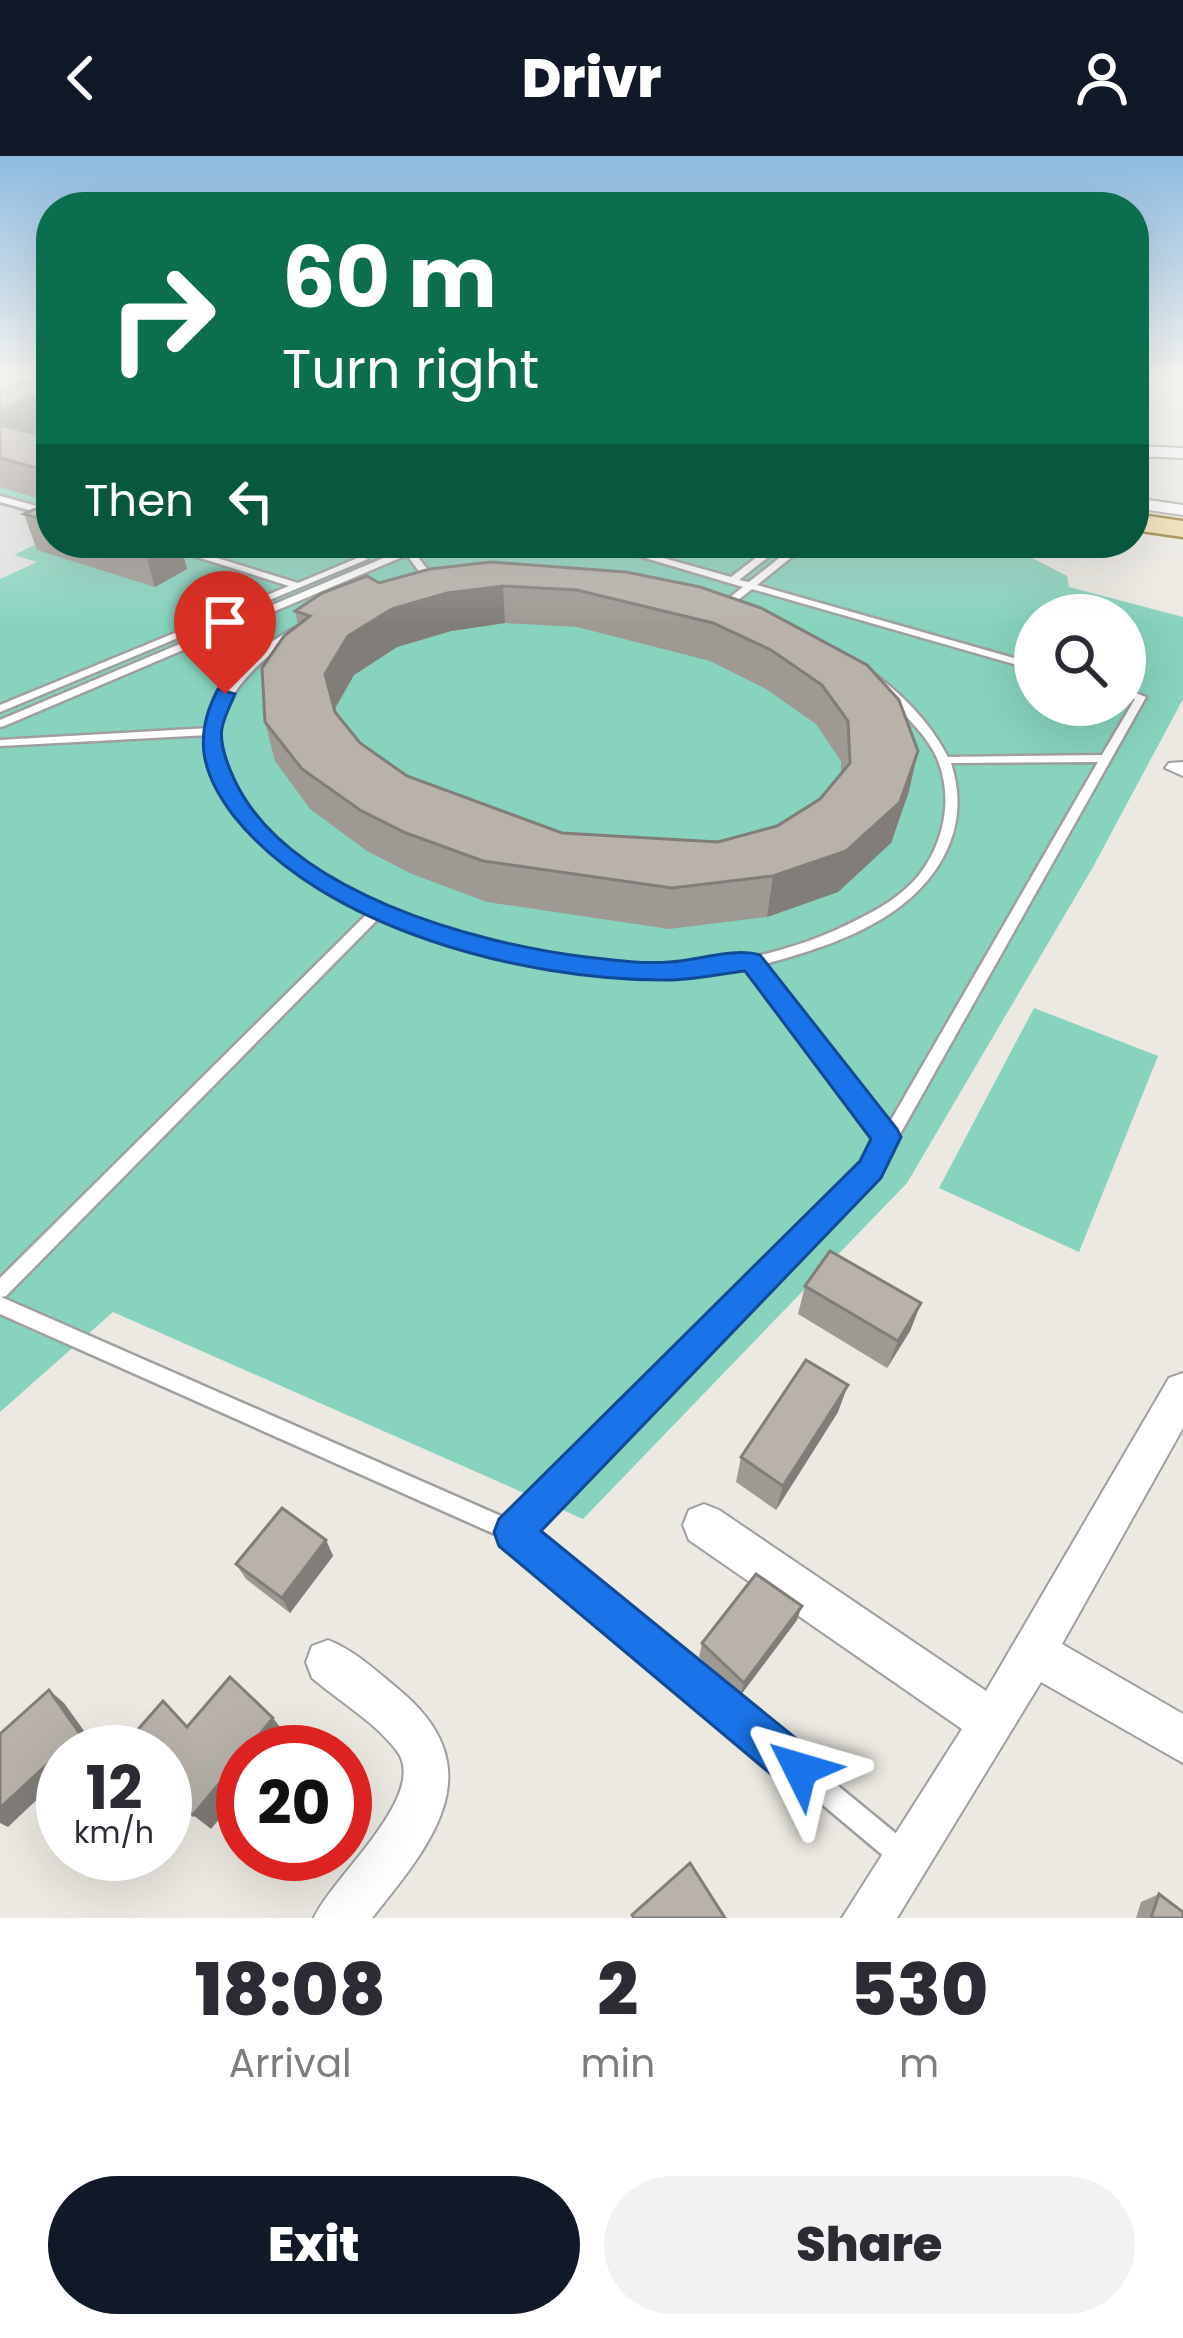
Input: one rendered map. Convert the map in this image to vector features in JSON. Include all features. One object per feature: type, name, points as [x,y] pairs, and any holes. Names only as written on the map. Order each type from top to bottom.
[{"type":"main road","points":[[1149,519],[1183,525]]},
{"type":"street","points":[[1149,505],[1183,510]]},
{"type":"street","points":[[868,1918],[993,1723],[1183,1391]]},
{"type":"street","points":[[704,1525],[993,1723]]},
{"type":"street","points":[[1034,1653],[1183,1740]]},
{"type":"street","points":[[328,1662],[415,1736],[428,1763],[422,1804],[340,1918]]},
{"type":"lane","points":[[0,499],[36,509]]},
{"type":"lane","points":[[208,558],[313,591]]},
{"type":"lane","points":[[0,709],[297,585],[374,558]]},
{"type":"lane","points":[[0,724],[382,558]]},
{"type":"lane","points":[[413,558],[434,585]]},
{"type":"lane","points":[[654,558],[1014,661]]},
{"type":"lane","points":[[733,580],[762,558]]},
{"type":"lane","points":[[722,609],[784,558]]},
{"type":"lane","points":[[560,583],[722,609],[818,645],[867,673],[912,709],[948,760],[955,799],[947,836],[928,873],[889,910],[820,944],[751,962],[665,972],[584,965],[473,944],[378,911],[309,872],[262,836],[232,799],[217,765],[211,731],[225,694],[264,652],[312,620],[434,585],[560,583]]},
{"type":"lane","points":[[513,1532],[871,1170],[1124,726]]},
{"type":"lane","points":[[0,743],[211,731]]},
{"type":"lane","points":[[948,760],[1106,758]]},
{"type":"lane","points":[[0,1290],[378,911]]},
{"type":"lane","points":[[751,962],[886,1137]]},
{"type":"lane","points":[[0,1305],[513,1532],[907,1858]]},
{"type":"green space","points":[[0,460],[36,460],[36,558],[1032,558],[1067,576],[1069,587],[1096,594],[1014,594],[1014,726],[1146,726],[1146,607],[1183,617],[1183,699],[1093,867],[907,1183],[583,1519],[113,1312],[0,1412]]},
{"type":"green space","points":[[1034,1008],[1158,1056],[1079,1252],[939,1188]]},
{"type":"shaded area","points":[[0,505],[36,516],[36,544],[14,555],[37,562],[0,579]]},
{"type":"building","points":[[8,460],[36,460],[36,468]]},
{"type":"building","points":[[491,562],[626,572],[700,587],[761,608],[867,665],[899,700],[918,751],[900,802],[846,851],[773,876],[672,888],[483,861],[406,833],[360,810],[302,769],[265,722],[262,668],[284,636],[310,616],[295,611],[322,593],[367,576],[379,583],[430,569]],"holes":[[[503,586],[577,590],[713,623],[771,650],[822,685],[848,721],[850,763],[820,799],[777,826],[718,842],[562,833],[407,776],[360,743],[335,712],[325,674],[348,636],[392,609],[447,593]]]},
{"type":"building","points":[[830,1251],[921,1303],[898,1341],[805,1286]]},
{"type":"building","points":[[806,1360],[848,1385],[783,1486],[741,1457]]},
{"type":"building","points":[[282,1508],[326,1540],[282,1598],[236,1564]]},
{"type":"building","points":[[756,1574],[802,1606],[744,1683],[702,1643]]},
{"type":"building","points":[[230,1677],[273,1718],[267,1725],[216,1725],[216,1787],[193,1815],[192,1725]]},
{"type":"building","points":[[49,1690],[74,1725],[36,1725],[36,1775],[0,1808],[0,1734]]},
{"type":"building","points":[[163,1701],[185,1725],[142,1725]]},
{"type":"building","points":[[690,1863],[725,1918],[634,1918],[632,1915]]},
{"type":"building","points":[[1159,1894],[1183,1912],[1183,1918],[1151,1918]]},
{"type":"route","points":[[225,694],[211,731],[217,765],[232,799],[262,836],[309,872],[378,911],[473,944],[584,965],[665,972],[751,962],[886,1137],[871,1170],[513,1532],[800,1769]]}]
